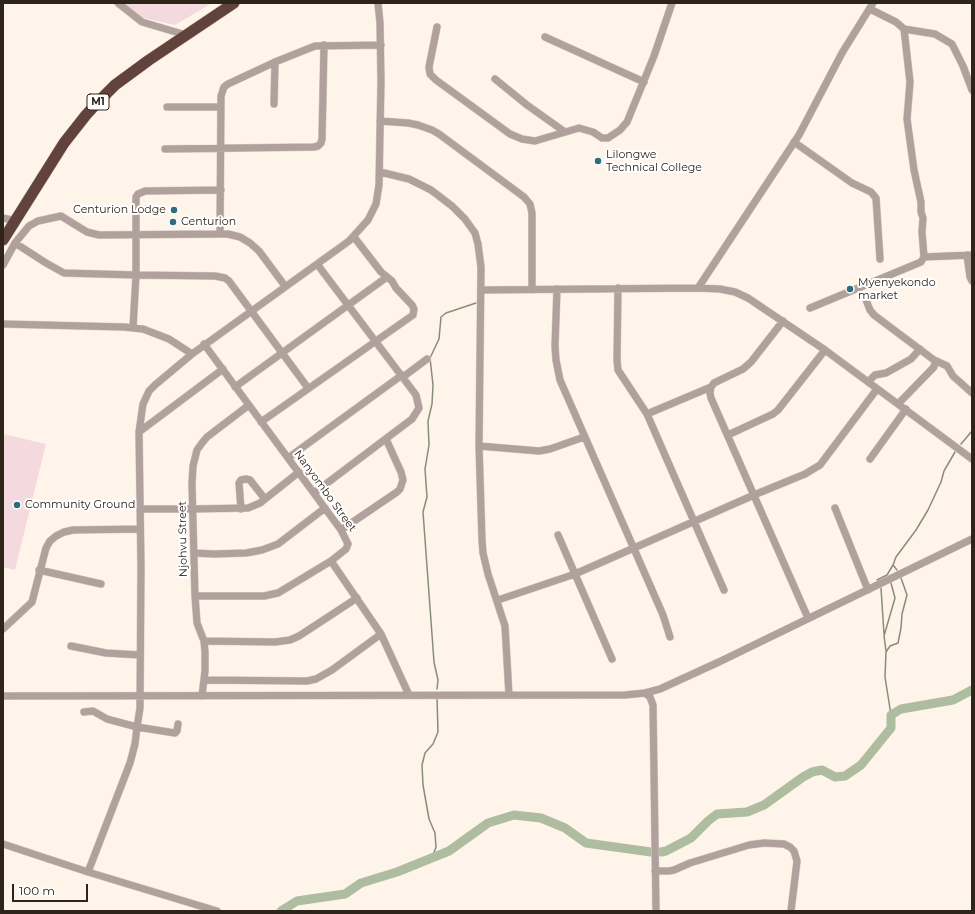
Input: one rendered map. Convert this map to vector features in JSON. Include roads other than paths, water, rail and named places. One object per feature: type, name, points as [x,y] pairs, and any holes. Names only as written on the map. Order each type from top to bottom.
[{"type":"highway","name":"M1","points":[[3,240],[64,143],[86,115],[116,85],[149,60],[234,3]]},
{"type":"street","points":[[118,3],[142,22],[186,35]]},
{"type":"street","points":[[88,872],[130,763],[138,728],[140,655],[140,432],[142,408],[149,391],[155,385],[204,344],[251,312],[354,237],[365,224],[372,212],[378,194],[380,172],[381,45],[378,3]]},
{"type":"street","points":[[437,27],[429,66],[430,74],[436,80],[516,137],[535,141],[576,129],[583,129],[593,132],[602,138],[608,138],[620,130],[627,122],[654,56],[672,3]]},
{"type":"street","points":[[698,288],[794,142],[842,53],[872,6],[904,29],[935,34],[952,44],[963,66],[972,90]]},
{"type":"street","points":[[810,308],[921,262],[924,257],[922,232],[923,218],[914,170],[907,119],[910,82],[904,29]]},
{"type":"street","points":[[546,37],[644,82]]},
{"type":"street","points":[[165,149],[314,148],[321,143],[324,45]]},
{"type":"street","points":[[220,234],[222,148],[221,96],[224,87],[275,62],[315,46],[381,45]]},
{"type":"street","points":[[274,104],[275,62]]},
{"type":"street","points":[[495,79],[527,105],[565,132]]},
{"type":"street","points":[[167,107],[221,107]]},
{"type":"street","points":[[380,121],[408,123],[424,127],[435,132],[524,196],[530,204],[532,213],[532,290]]},
{"type":"street","points":[[794,142],[852,183],[871,192],[876,198],[880,259]]},
{"type":"street","points":[[380,172],[402,177],[423,186],[452,206],[466,219],[475,233],[478,244],[481,290],[479,446],[483,553],[506,631],[509,695]]},
{"type":"street","points":[[133,328],[136,275],[135,201],[138,194],[141,192],[221,190]]},
{"type":"street","points":[[3,265],[20,235],[33,223],[57,216],[65,218],[80,228],[93,233],[234,235],[246,240],[259,251],[285,286]]},
{"type":"street","points":[[3,218],[16,221]]},
{"type":"street","points":[[261,422],[413,315],[414,312],[412,305],[354,237]]},
{"type":"street","points":[[15,243],[64,273],[220,276],[229,281],[308,388]]},
{"type":"street","points":[[924,257],[970,255],[970,277],[972,281]]},
{"type":"street","points":[[314,493],[412,420],[419,408],[416,395],[376,340],[317,264]]},
{"type":"street","points":[[235,386],[387,277]]},
{"type":"street","points":[[618,288],[617,365],[621,375],[647,414],[724,590]]},
{"type":"street","points":[[481,290],[698,288],[720,289],[735,292],[748,298],[825,350],[972,459]]},
{"type":"street","points":[[557,289],[555,346],[560,380],[663,615],[670,637]]},
{"type":"street","points":[[866,300],[874,315],[934,360],[947,366],[953,376],[972,393]]},
{"type":"street","points":[[647,414],[711,387],[718,380],[743,369],[751,362],[783,321]]},
{"type":"street","points":[[3,324],[133,328],[160,335],[176,343],[192,354]]},
{"type":"street","name":"Nanyombo Street","points":[[204,344],[299,472],[347,540],[348,546],[346,549],[330,560]]},
{"type":"street","points":[[728,435],[773,414],[778,410],[825,350]]},
{"type":"street","points":[[868,382],[875,374],[886,373],[911,359],[920,350]]},
{"type":"street","points":[[288,458],[427,359]]},
{"type":"street","points":[[898,404],[934,367],[934,360]]},
{"type":"street","points":[[140,432],[223,369]]},
{"type":"street","points":[[711,387],[711,398],[808,618]]},
{"type":"street","points":[[498,600],[575,574],[805,474],[820,465],[877,389]]},
{"type":"street","name":"Njohvu Street","points":[[202,696],[205,680],[205,652],[204,641],[197,623],[195,596],[192,484],[193,466],[197,450],[207,437],[249,405]]},
{"type":"street","points":[[870,459],[906,409]]},
{"type":"street","points":[[479,446],[539,451],[550,449],[584,437]]},
{"type":"street","points":[[341,530],[400,489],[403,480],[401,472],[386,439]]},
{"type":"street","points":[[140,509],[241,509],[254,506],[299,472]]},
{"type":"street","points":[[241,509],[239,483],[241,480],[250,480],[265,499]]},
{"type":"street","points":[[194,553],[250,553],[262,550],[278,544],[325,508]]},
{"type":"street","points":[[835,508],[868,590]]},
{"type":"street","points":[[4,626],[32,602],[39,570],[46,548],[50,541],[64,532],[73,530],[140,529]]},
{"type":"street","points":[[558,535],[612,659]]},
{"type":"street","points":[[3,696],[625,695],[645,693],[660,689],[678,681],[972,539]]},
{"type":"street","points":[[195,596],[271,594],[284,590],[330,560],[381,634],[408,695]]},
{"type":"street","points":[[39,570],[101,584]]},
{"type":"street","points":[[204,641],[275,642],[290,640],[299,636],[357,598]]},
{"type":"street","points":[[205,680],[307,682],[332,670],[381,634]]},
{"type":"street","points":[[71,646],[106,653],[140,655]]},
{"type":"street","points":[[645,693],[650,697],[654,706],[656,911]]},
{"type":"street","points":[[84,712],[93,711],[107,719],[138,728],[175,734],[177,732],[178,724]]},
{"type":"street","points":[[655,871],[674,870],[690,863],[749,845],[764,843],[784,844],[794,851],[797,861],[790,911]]},
{"type":"street","points":[[3,844],[88,872],[218,911]]},
{"type":"waterway","points":[[437,689],[438,680],[434,662],[423,512],[427,497],[425,469],[429,445],[428,421],[432,404],[433,385],[430,358],[439,339],[441,317],[446,313],[476,303]]},
{"type":"waterway","points":[[961,444],[972,431]]},
{"type":"waterway","points":[[897,570],[893,565],[896,557],[916,530],[928,510],[941,482],[944,471],[955,452]]},
{"type":"waterway","points":[[877,580],[887,575],[893,565]]},
{"type":"waterway","points":[[891,715],[885,677],[886,652],[890,646],[898,643],[902,614],[907,595],[901,578]]},
{"type":"waterway","points":[[886,651],[884,636],[895,598],[891,583]]},
{"type":"waterway","points":[[881,588],[884,634]]},
{"type":"waterway","points":[[661,852],[666,851],[691,838],[717,814],[747,812],[764,805],[812,772],[822,770],[835,777],[845,776],[861,765],[891,728],[891,715],[901,709],[953,700],[972,690]]},
{"type":"waterway","points":[[432,858],[436,847],[435,833],[429,819],[423,785],[422,765],[425,753],[433,744],[438,732],[437,698]]},
{"type":"waterway","points":[[281,911],[297,901],[345,894],[361,883],[397,872],[449,851],[488,823],[514,815],[541,818],[565,828],[586,843],[651,852]]},
{"type":"place","name":"Lilongwe Technical College","points":[[598,161]]},
{"type":"place","name":"Centurion Lodge","points":[[174,210]]},
{"type":"place","name":"Centurion","points":[[173,222]]},
{"type":"place","name":"Myenyekondo market","points":[[850,289]]},
{"type":"place","name":"Community Ground","points":[[17,505]]}]
